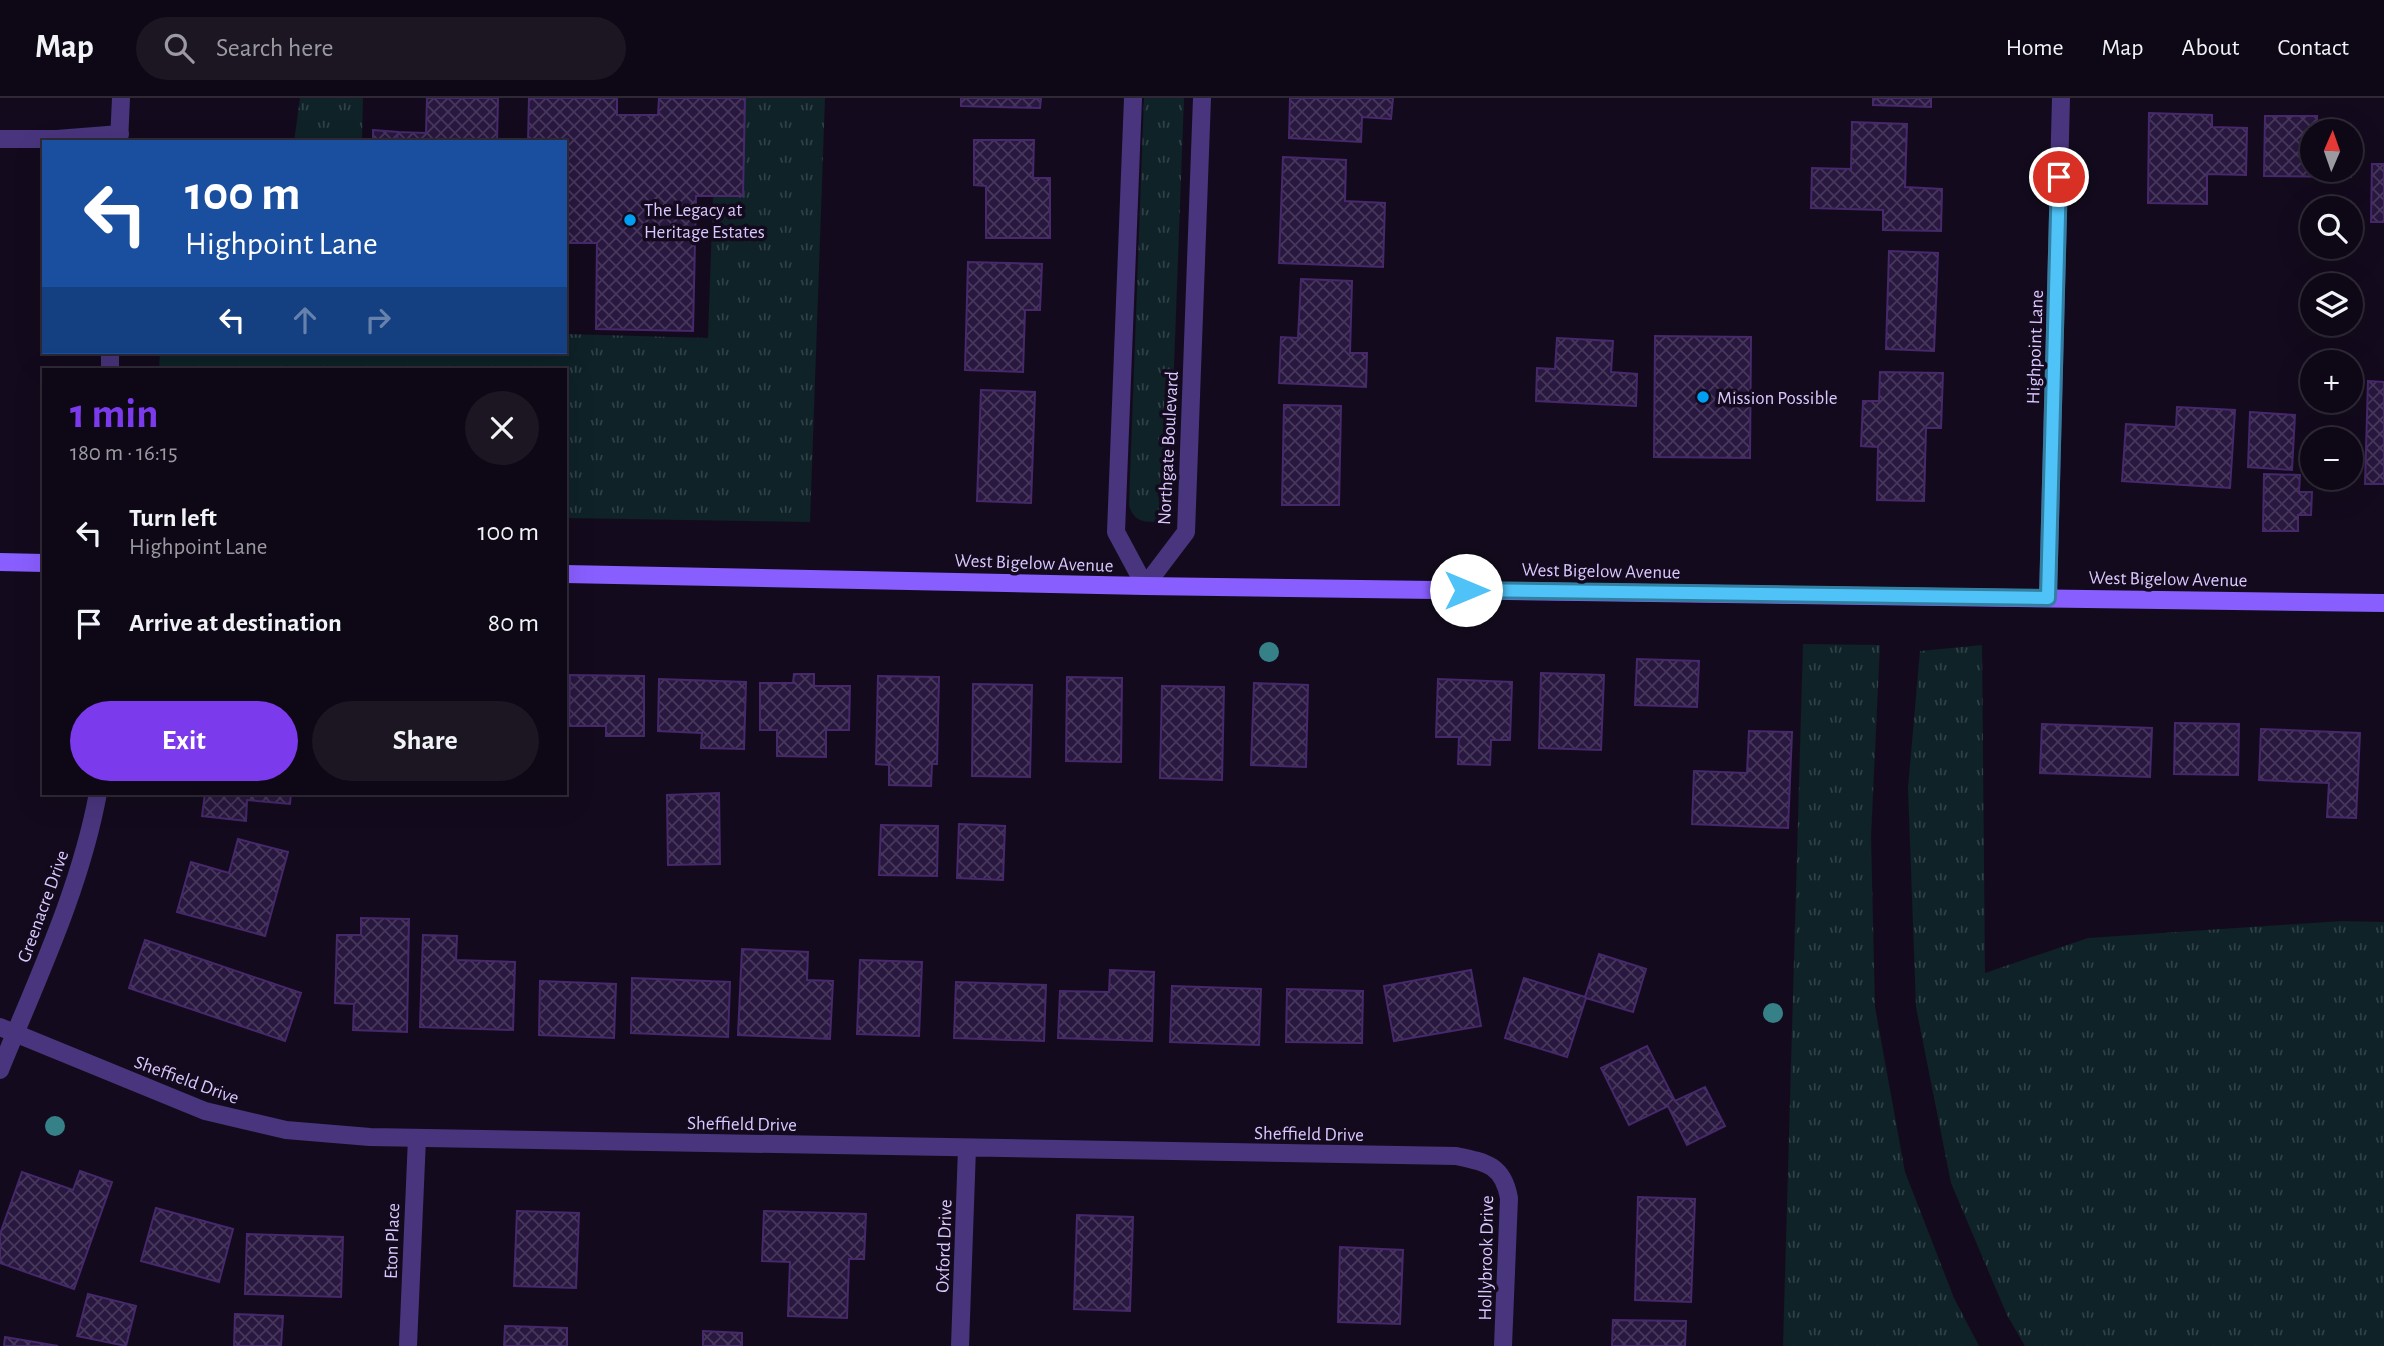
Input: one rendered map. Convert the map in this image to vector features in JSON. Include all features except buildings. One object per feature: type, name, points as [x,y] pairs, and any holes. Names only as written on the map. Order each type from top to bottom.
[{"type":"main road","points":[[0,562],[42,563]]},
{"type":"main road","name":"West Bigelow Avenue","points":[[567,574],[1145,586],[2384,603]]},
{"type":"street","points":[[0,139],[119,138],[121,98]]},
{"type":"street","points":[[1133,98],[1116,532],[1145,586]]},
{"type":"street","name":"Northgate Boulevard","points":[[1145,586],[1186,532],[1202,98]]},
{"type":"street","name":"Highpoint Lane","points":[[2048,598],[2061,98]]},
{"type":"street","name":"Greenacre Drive","points":[[0,1070],[8,1030],[82,862],[98,795]]},
{"type":"street","name":"Sheffield Drive","points":[[8,1030],[153,1091],[259,1125],[356,1136],[1456,1156],[1481,1161],[1500,1172]]},
{"type":"street","name":"Eton Place","points":[[408,1346],[417,1138]]},
{"type":"street","name":"Oxford Drive","points":[[960,1346],[967,1148]]},
{"type":"street","name":"Hollybrook Drive","points":[[1500,1172],[1506,1182],[1509,1198],[1503,1346]]},
{"type":"green space","points":[[300,98],[363,98],[362,140],[294,140]]},
{"type":"green space","points":[[745,98],[825,98],[810,522],[567,518],[567,368],[159,368],[160,354],[567,354],[567,334],[708,338],[713,196],[743,196]]},
{"type":"green space","points":[[1144,98],[1184,98],[1169,500],[1164,514],[1154,522],[1138,519],[1129,505]]},
{"type":"green space","points":[[1803,644],[1880,645],[1871,837],[1875,1007],[1905,1172],[1954,1298],[1979,1346],[1783,1346]]},
{"type":"green space","points":[[1982,645],[1985,973],[2088,938],[2342,921],[2384,922],[2384,1346],[2025,1346],[2007,1315],[1951,1183],[1916,1007],[1908,788],[1920,651]]},
{"type":"place","name":"The Legacy at Heritage Estates","points":[[630,220]]},
{"type":"place","name":"Mission Possible","points":[[1703,397]]},
{"type":"route","points":[[1466,590],[2048,598],[2059,177]]}]
